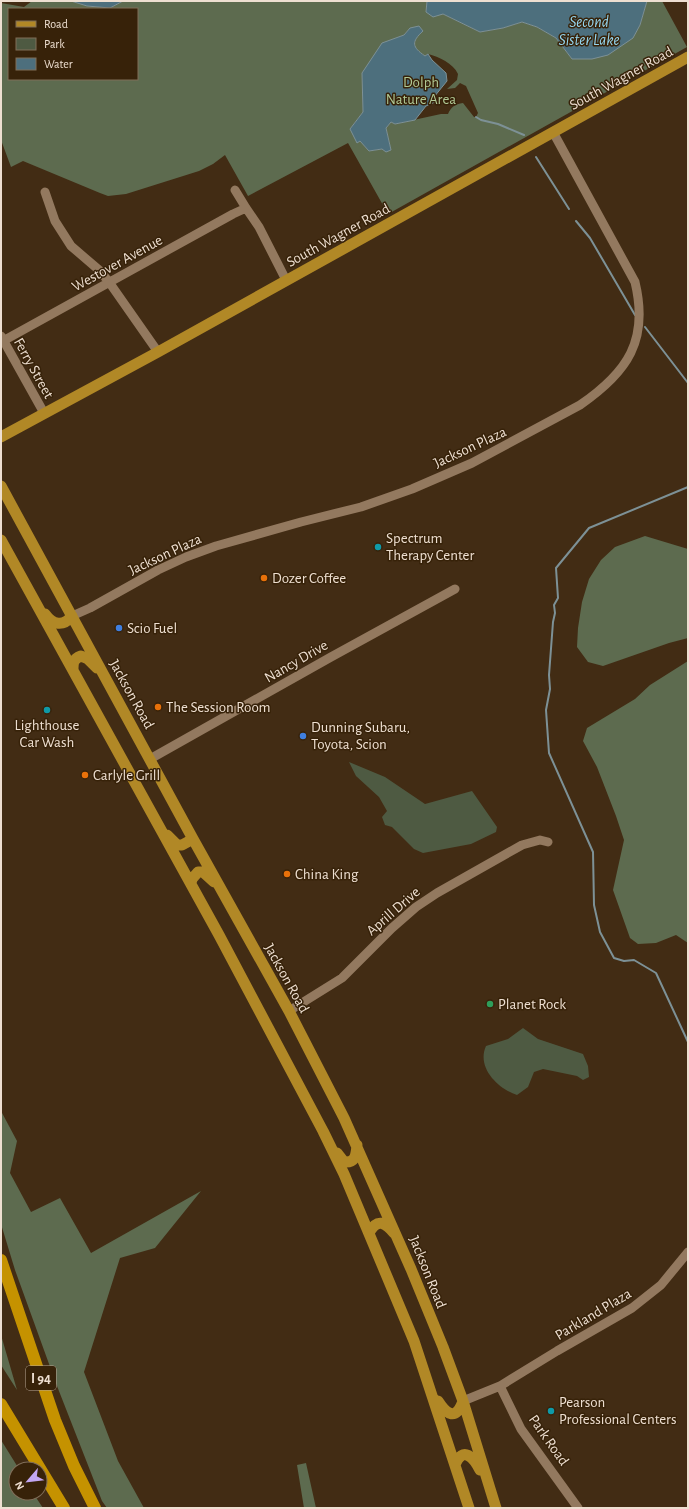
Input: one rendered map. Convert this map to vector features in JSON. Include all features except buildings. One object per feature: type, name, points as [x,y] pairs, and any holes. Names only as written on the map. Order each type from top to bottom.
[{"type":"highway","name":"I 94","points":[[1,1260],[55,1420],[74,1466],[95,1508]]},
{"type":"highway","points":[[1,1404],[64,1508]]},
{"type":"main road","name":"South Wagner Road","points":[[1,437],[158,352],[688,58]]},
{"type":"main road","name":"Jackson Road","points":[[1,486],[289,1012],[357,1145],[426,1305],[463,1401],[496,1508]]},
{"type":"main road","points":[[1,496],[18,518]]},
{"type":"main road","points":[[1,540],[191,883],[323,1131],[369,1233],[414,1341],[469,1508]]},
{"type":"main road","points":[[35,601],[47,617],[54,623],[61,624],[66,622],[72,616]]},
{"type":"main road","points":[[73,670],[73,662],[84,656],[108,680]]},
{"type":"main road","points":[[159,826],[177,845],[182,845],[193,839]]},
{"type":"main road","points":[[191,883],[194,875],[198,872],[203,872],[223,893]]},
{"type":"main road","points":[[323,1131],[344,1162],[351,1162],[354,1160],[357,1145]]},
{"type":"main road","points":[[369,1233],[373,1226],[378,1223],[383,1223],[388,1225],[397,1236]]},
{"type":"main road","points":[[430,1387],[445,1412],[449,1414],[456,1413],[460,1409],[463,1401]]},
{"type":"main road","points":[[455,1465],[462,1455],[470,1456],[474,1459],[491,1490]]},
{"type":"street","name":"Jackson Plaza","points":[[72,616],[90,608],[158,570],[186,557],[234,540],[374,503],[412,489],[472,463],[580,405],[596,394],[610,381],[636,344],[640,318],[640,300],[635,282],[553,132]]},
{"type":"street","points":[[235,190],[259,227],[286,280]]},
{"type":"street","points":[[45,192],[54,221],[71,246],[99,270],[109,282],[158,352]]},
{"type":"street","name":"Westover Avenue","points":[[2,340],[246,208]]},
{"type":"street","name":"Ferry Street","points":[[2,340],[44,414]]},
{"type":"street","name":"Nancy Drive","points":[[150,759],[455,589]]},
{"type":"street","name":"Aprill Drive","points":[[289,1012],[324,991],[342,978],[416,906],[522,845],[540,840],[548,842]]},
{"type":"street","name":"Parkland Plaza","points":[[463,1401],[500,1386],[641,1301],[668,1277],[688,1252]]},
{"type":"street","name":"Park Road","points":[[500,1386],[521,1429],[578,1508]]},
{"type":"green space","name":"Dolph Nature Area","points":[[32,1],[71,1],[87,6],[110,8],[123,1],[427,1],[426,12],[443,14],[480,32],[503,28],[522,22],[537,27],[556,38],[572,59],[632,38],[640,25],[647,1],[662,1],[687,47],[388,214],[348,143],[248,196],[225,155],[213,164],[199,171],[126,194],[108,196],[23,161],[11,167],[1,140],[1,3],[24,7]],"holes":[[[410,28],[423,31],[416,37],[414,44],[416,50],[425,56],[428,54],[441,59],[456,70],[458,74],[457,80],[447,89],[455,88],[460,83],[466,86],[478,113],[476,117],[474,117],[463,103],[454,106],[450,109],[448,114],[441,114],[395,124],[391,122],[386,128],[391,150],[382,149],[369,151],[350,129],[363,112],[362,73],[394,39],[404,35]]]},
{"type":"green space","points":[[645,536],[688,549],[688,638],[603,666],[588,662],[577,647],[582,602],[589,579],[601,560],[615,547]]},
{"type":"green space","points":[[688,661],[688,943],[676,935],[656,943],[638,944],[630,938],[613,890],[624,840],[597,767],[583,741],[587,728],[635,699],[650,685]]},
{"type":"green space","points":[[349,762],[385,777],[425,804],[472,791],[497,827],[496,832],[471,844],[423,853],[414,849],[392,827],[385,825],[382,817],[387,811],[379,797],[356,776]]},
{"type":"green space","points":[[523,1028],[538,1039],[583,1054],[588,1066],[589,1077],[583,1080],[577,1076],[543,1069],[534,1072],[528,1087],[517,1095],[503,1088],[487,1070],[484,1062],[486,1046],[508,1039]]},
{"type":"green space","points":[[1,1111],[17,1141],[10,1173],[31,1212],[60,1198],[91,1253],[201,1191],[155,1248],[120,1258],[84,1372],[118,1461],[144,1508],[107,1508],[102,1501],[57,1386],[15,1270],[1,1224]]},
{"type":"green space","points":[[1,1335],[17,1390],[1,1365]]},
{"type":"green space","points":[[1,1440],[14,1461],[8,1461],[8,1501],[38,1501],[43,1508],[1,1508]]},
{"type":"green space","points":[[306,1463],[316,1508],[304,1508],[297,1465]]},
{"type":"water","points":[[71,1],[123,1],[110,8],[87,6]]},
{"type":"water","name":"Second Sister Lake","points":[[427,1],[647,1],[640,25],[633,38],[608,55],[592,59],[572,59],[556,38],[537,27],[522,22],[503,28],[480,32],[443,14],[433,17],[426,12]]},
{"type":"water","points":[[419,26],[423,31],[416,38],[415,47],[425,56],[428,54],[432,60],[446,73],[447,81],[434,97],[435,102],[426,106],[415,120],[395,124],[391,122],[386,128],[391,150],[386,152],[382,149],[369,151],[360,141],[357,143],[350,129],[363,112],[362,73],[382,43],[404,35],[410,28]]},
{"type":"waterway","points":[[476,117],[524,135]]},
{"type":"waterway","points":[[536,157],[569,209]]},
{"type":"waterway","points":[[576,221],[590,238],[635,315]]},
{"type":"waterway","points":[[645,327],[688,383]]},
{"type":"waterway","points":[[688,487],[589,528],[556,568],[558,598],[554,605],[555,613],[549,675],[550,689],[546,710],[549,753],[593,852],[594,905],[600,932],[614,958],[624,961],[634,960],[656,973],[688,1042]]},
{"type":"place","name":"Spectrum Therapy Center","points":[[378,547]]},
{"type":"place","name":"Dozer Coffee","points":[[264,578]]},
{"type":"place","name":"Scio Fuel","points":[[119,628]]},
{"type":"place","name":"The Session Room","points":[[158,707]]},
{"type":"place","name":"Lighthouse Car Wash","points":[[47,710]]},
{"type":"place","name":"Dunning Subaru, Toyota, Scion","points":[[303,736]]},
{"type":"place","name":"Carlyle Grill","points":[[85,775]]},
{"type":"place","name":"China King","points":[[287,874]]},
{"type":"place","name":"Planet Rock","points":[[490,1004]]},
{"type":"place","name":"Pearson Professional Centers","points":[[551,1411]]}]
